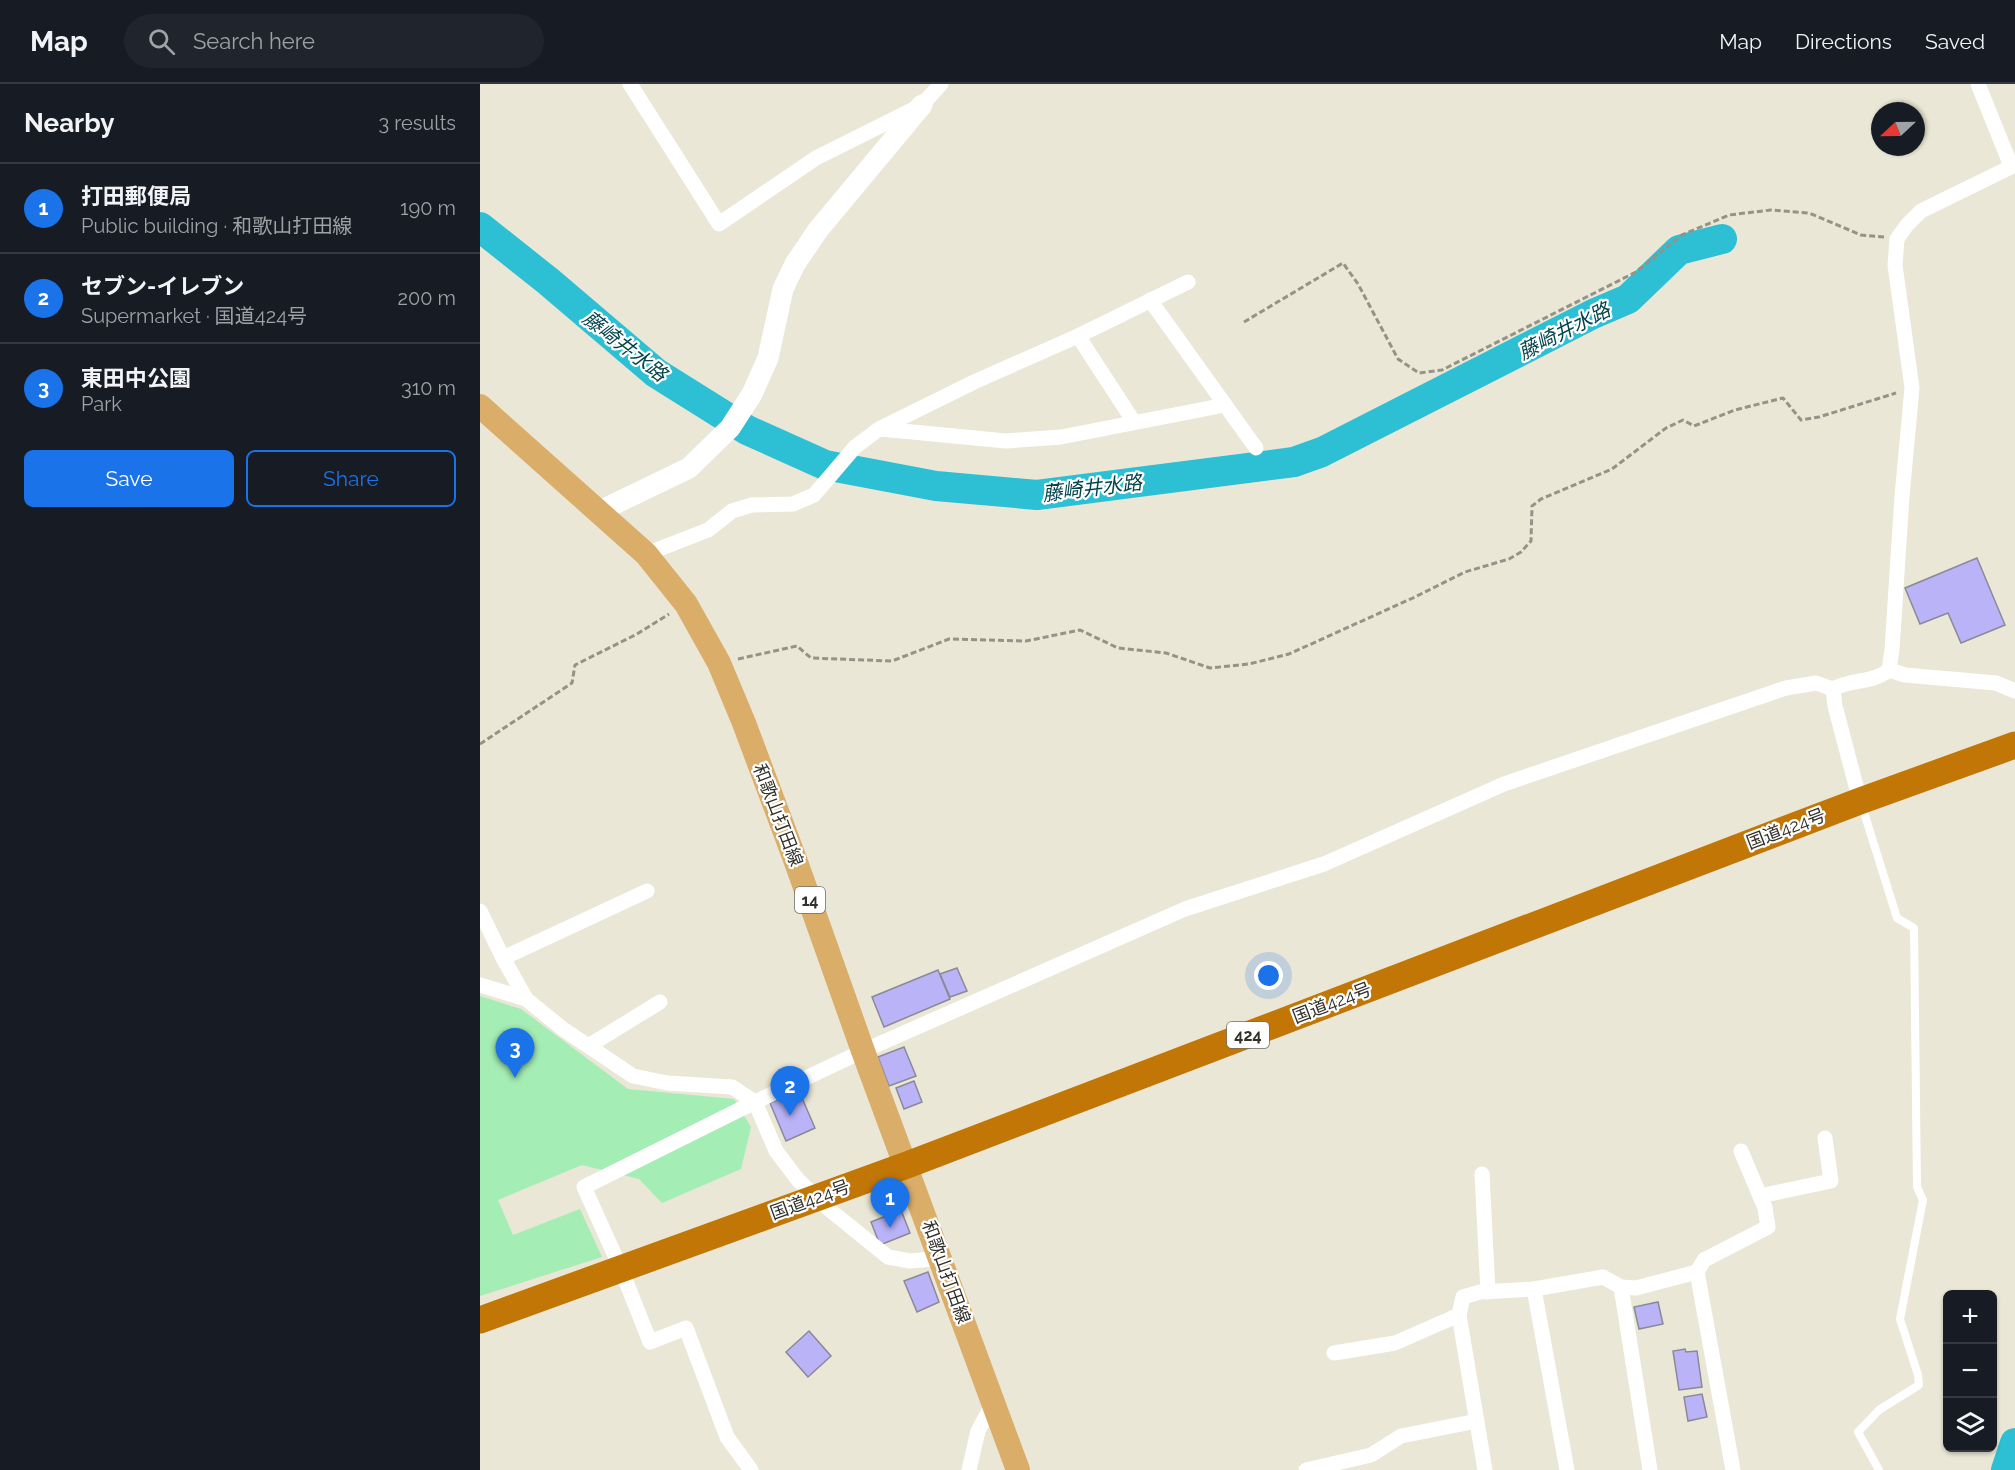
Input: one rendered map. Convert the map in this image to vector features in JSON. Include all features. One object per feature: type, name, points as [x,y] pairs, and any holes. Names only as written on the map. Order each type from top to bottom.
[{"type":"highway","name":"国道424号","points":[[480,1320],[907,1165],[1860,801],[2015,745]]},
{"type":"main road","name":"和歌山打田線","points":[[480,406],[646,554],[686,604],[719,663],[792,852],[1018,1470]]},
{"type":"street","points":[[630,84],[719,224],[816,159],[922,105]]},
{"type":"street","points":[[600,511],[689,468],[730,428],[752,394],[768,358],[783,289],[795,264],[818,230],[941,84]]},
{"type":"street","points":[[751,1470],[727,1437],[686,1328],[650,1342],[621,1269],[584,1187],[863,1051],[1185,909],[1324,864],[1504,784],[1786,688],[1816,683],[1833,689],[1880,678],[1889,670],[1912,388],[1895,265],[1897,239],[1907,225],[1922,211],[2013,166],[1978,84]]},
{"type":"street","points":[[646,554],[708,530],[732,511],[752,504],[793,504],[814,495],[863,440],[879,429],[1188,282]]},
{"type":"street","points":[[1150,300],[1256,448]]},
{"type":"street","points":[[1077,336],[1134,422]]},
{"type":"street","points":[[879,429],[1006,441],[1060,437],[1225,405]]},
{"type":"street","points":[[1889,670],[1905,675],[1996,683],[2015,691]]},
{"type":"street","points":[[1833,689],[1835,706],[1860,801]]},
{"type":"street","points":[[503,958],[647,891]]},
{"type":"street","points":[[480,910],[526,999],[563,1029],[590,1045],[633,1077],[667,1083],[732,1086],[755,1102],[776,1151],[798,1180],[888,1257],[910,1261],[941,1258]]},
{"type":"street","points":[[480,985],[526,999]]},
{"type":"street","points":[[590,1045],[660,1002]]},
{"type":"street","points":[[1760,1196],[1831,1181],[1825,1138]]},
{"type":"street","points":[[1733,1470],[1697,1272],[1704,1260],[1768,1227],[1765,1208],[1741,1151]]},
{"type":"street","points":[[1482,1174],[1488,1292]]},
{"type":"street","points":[[1485,1470],[1460,1315],[1463,1297],[1603,1277],[1621,1287],[1636,1288],[1697,1272]]},
{"type":"street","points":[[1621,1287],[1650,1470]]},
{"type":"street","points":[[1534,1288],[1567,1470]]},
{"type":"street","points":[[1334,1353],[1395,1343],[1460,1315]]},
{"type":"street","points":[[969,1470],[978,1431],[993,1402]]},
{"type":"street","points":[[1306,1470],[1371,1455],[1401,1436],[1477,1421]]},
{"type":"lane","points":[[1860,801],[1897,918],[1914,928],[1917,1187],[1923,1200],[1900,1319],[1918,1375],[1919,1385],[1879,1410],[1858,1432],[1879,1470]]},
{"type":"path","points":[[1244,322],[1343,263],[1358,284],[1398,359],[1419,374],[1442,370],[1636,272],[1682,235],[1729,215],[1771,210],[1809,213],[1861,235],[1897,239]]},
{"type":"path","points":[[719,663],[797,646],[811,658],[892,661],[949,639],[1026,641],[1080,630],[1118,648],[1167,653],[1210,668],[1249,664],[1289,654],[1465,572],[1509,559],[1521,552],[1531,541],[1532,506],[1541,499],[1612,469],[1666,428],[1683,420],[1694,426],[1734,410],[1783,398],[1801,420],[1819,417],[1912,388]]},
{"type":"path","points":[[480,744],[572,683],[575,666],[637,634],[686,604]]},
{"type":"green space","points":[[480,996],[521,1009],[628,1089],[734,1099],[751,1127],[741,1169],[662,1203],[639,1179],[582,1165],[498,1200],[513,1235],[580,1209],[602,1257],[480,1296]]},
{"type":"building","points":[[1977,558],[2005,625],[1961,643],[1948,613],[1920,624],[1905,588]]},
{"type":"building","points":[[957,968],[967,991],[950,997],[940,974]]},
{"type":"building","points":[[938,970],[950,999],[884,1027],[872,997]]},
{"type":"building","points":[[904,1047],[916,1076],[889,1086],[878,1057]]},
{"type":"building","points":[[914,1081],[922,1102],[904,1109],[896,1088]]},
{"type":"building","points":[[799,1091],[815,1128],[786,1141],[770,1103]]},
{"type":"building","points":[[901,1210],[910,1233],[880,1245],[871,1222]]},
{"type":"building","points":[[928,1272],[939,1302],[917,1312],[904,1281]]},
{"type":"building","points":[[1658,1302],[1663,1324],[1639,1329],[1634,1307]]},
{"type":"building","points":[[809,1331],[831,1356],[808,1377],[786,1352]]},
{"type":"building","points":[[1685,1349],[1686,1352],[1697,1351],[1702,1387],[1679,1390],[1673,1351]]},
{"type":"building","points":[[1702,1394],[1707,1417],[1688,1421],[1684,1397]]},
{"type":"waterway","name":"藤崎井水路","points":[[480,227],[548,281],[656,373],[747,430],[825,465],[936,486],[1037,495],[1294,462],[1322,452],[1593,314],[1628,299],[1679,250],[1722,239]]},
{"type":"waterway","name":"藤崎井水路","points":[[2006,1470],[2015,1443]]},
{"type":"place","name":"東田中公園","points":[[515,1078]]},
{"type":"place","name":"セブン-イレブン","points":[[790,1116]]},
{"type":"place","name":"打田郵便局","points":[[890,1228]]}]
